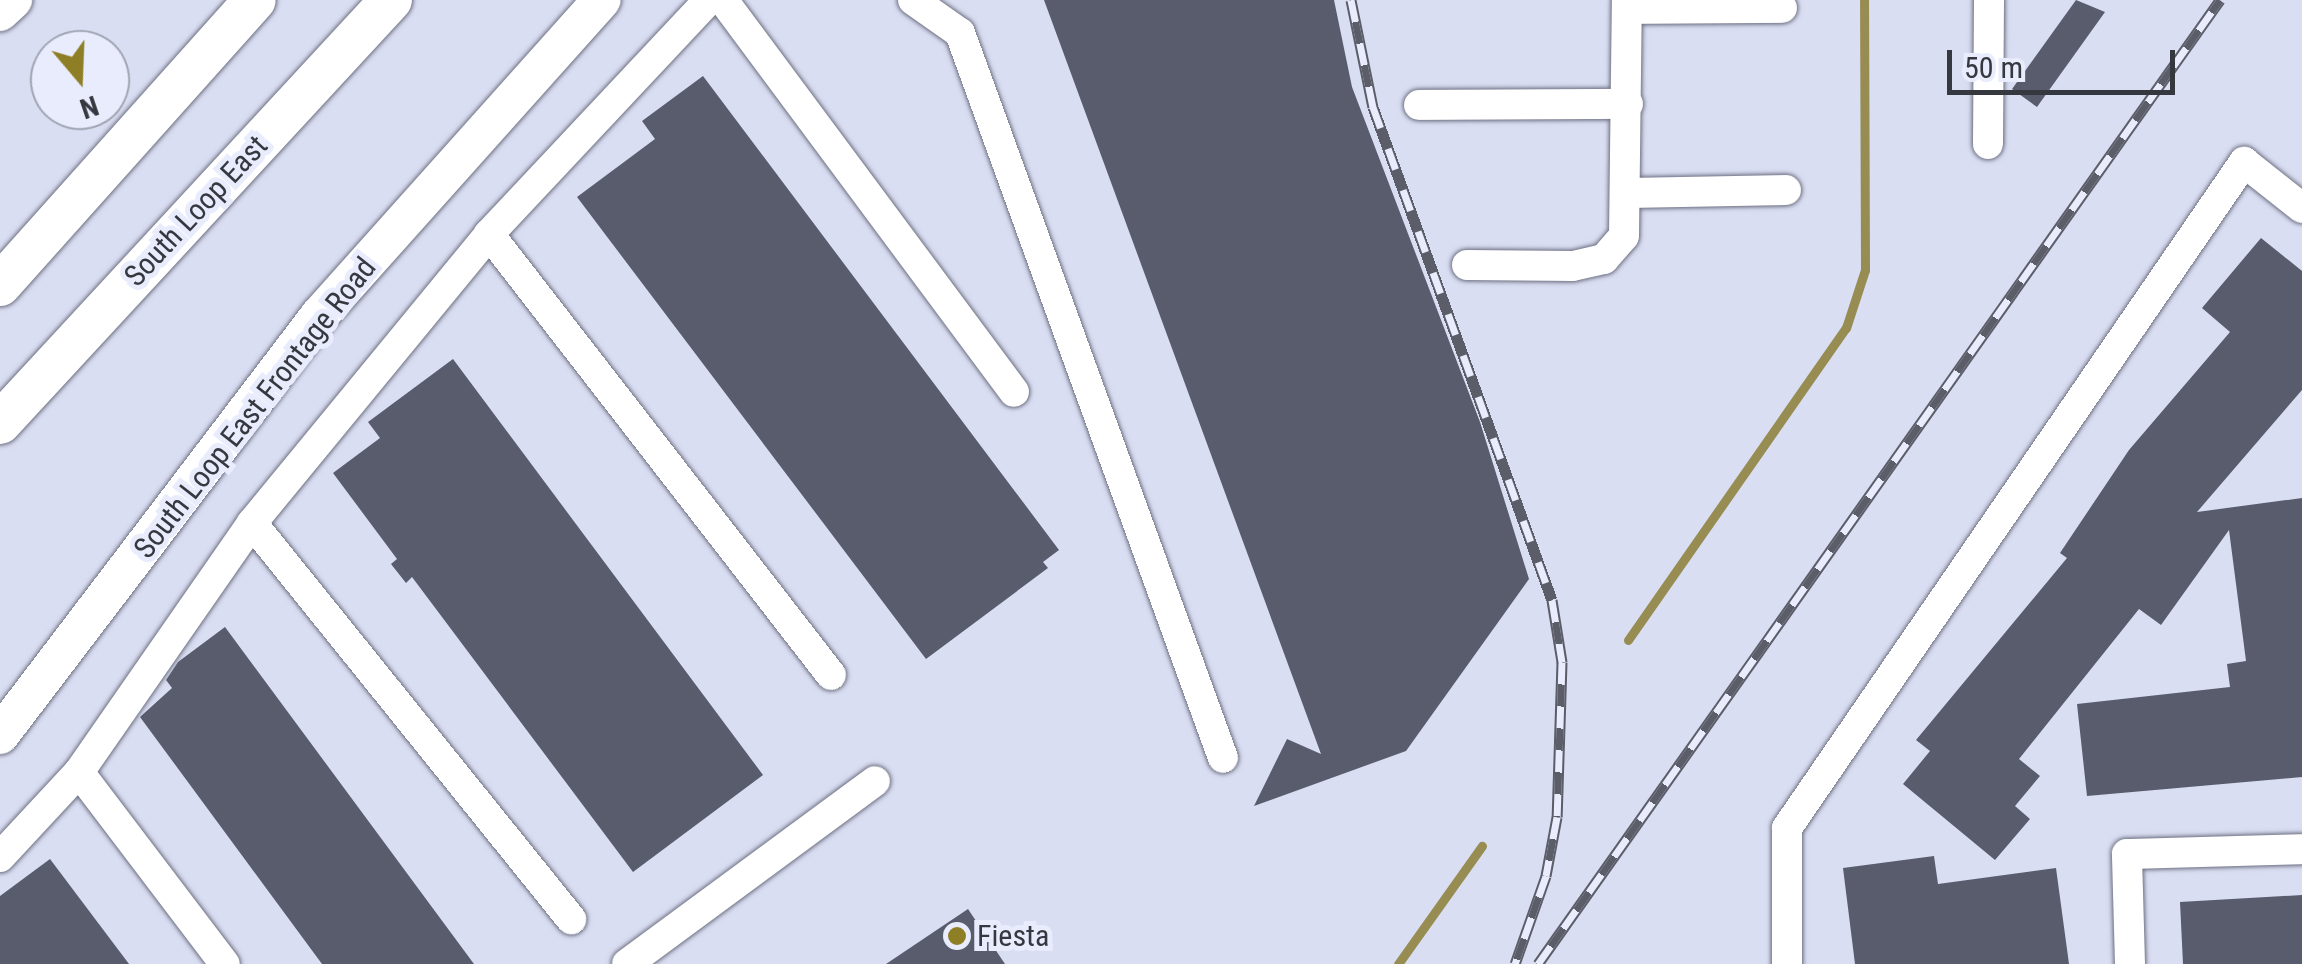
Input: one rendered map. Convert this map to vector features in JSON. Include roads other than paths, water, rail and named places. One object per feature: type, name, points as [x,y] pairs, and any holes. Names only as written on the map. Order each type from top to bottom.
[{"type":"highway","points":[[0,285],[255,0]]},
{"type":"highway","name":"South Loop East","points":[[0,423],[391,0]]},
{"type":"main road","points":[[0,12],[14,0]]},
{"type":"main road","name":"South Loop East Frontage Road","points":[[0,735],[319,316],[602,0]]},
{"type":"lane","points":[[0,857],[79,772],[252,523],[489,234],[709,0]]},
{"type":"lane","points":[[724,0],[1014,392]]},
{"type":"lane","points":[[914,0],[960,34],[1223,758]]},
{"type":"lane","points":[[1988,0],[1988,144]]},
{"type":"lane","points":[[1467,266],[1573,266],[1604,259],[1624,236],[1630,193],[1627,5],[1782,8]]},
{"type":"lane","points":[[1419,105],[1628,104]]},
{"type":"lane","points":[[1787,964],[1788,828],[1798,812],[2244,162],[2302,208]]},
{"type":"lane","points":[[1630,193],[1786,190]]},
{"type":"lane","points":[[489,234],[831,676]]},
{"type":"lane","points":[[252,523],[571,919]]},
{"type":"lane","points":[[79,772],[225,964]]},
{"type":"lane","points":[[627,964],[875,781]]},
{"type":"lane","points":[[2130,964],[2127,854],[2302,848]]},
{"type":"waterway","points":[[1628,640],[1846,328],[1865,270],[1864,0]]},
{"type":"waterway","points":[[1398,964],[1482,846]]},
{"type":"railway","points":[[1351,0],[1373,107],[1552,600],[1562,662],[1557,817],[1546,876],[1515,964]]},
{"type":"railway","points":[[1538,964],[2220,0]]},
{"type":"place","name":"Fiesta","points":[[957,936]]}]
